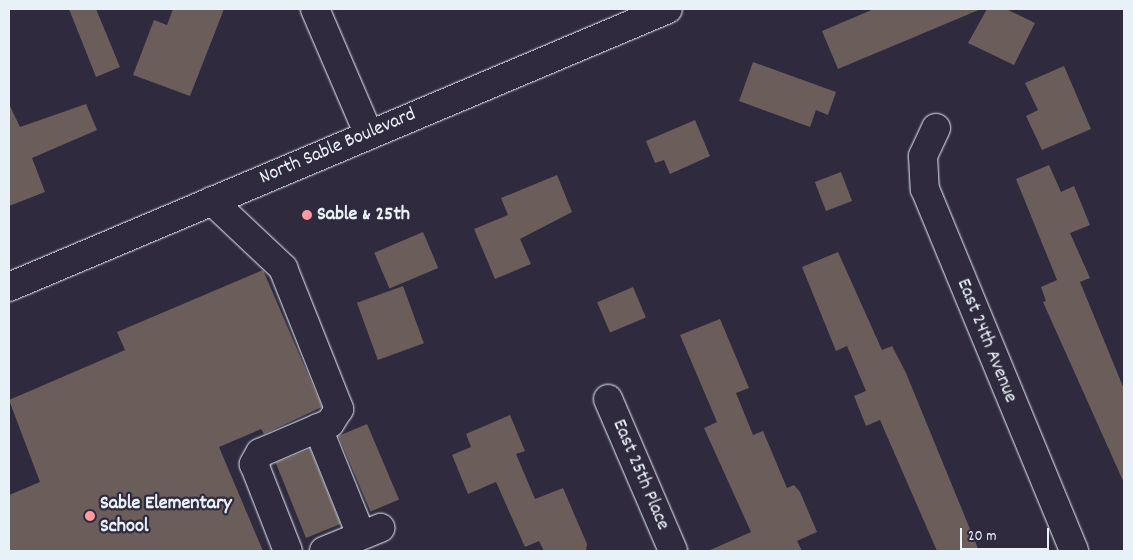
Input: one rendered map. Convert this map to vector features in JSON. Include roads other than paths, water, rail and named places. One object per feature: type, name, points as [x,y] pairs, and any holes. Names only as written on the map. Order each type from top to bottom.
[{"type":"street","points":[[315,9],[369,135]]},
{"type":"street","name":"North Sable Boulevard","points":[[9,287],[668,9]]},
{"type":"street","name":"East 24th Avenue","points":[[936,128],[924,156],[925,189],[1074,551]]},
{"type":"street","points":[[212,201],[283,268],[339,409],[330,423],[260,453],[254,464],[288,551]]},
{"type":"street","name":"East 25th Place","points":[[608,399],[673,551]]},
{"type":"street","points":[[318,428],[371,532],[324,551]]},
{"type":"place","name":"Sable & 25th","points":[[307,215]]},
{"type":"place","name":"Sable Elementary School","points":[[90,516]]}]
